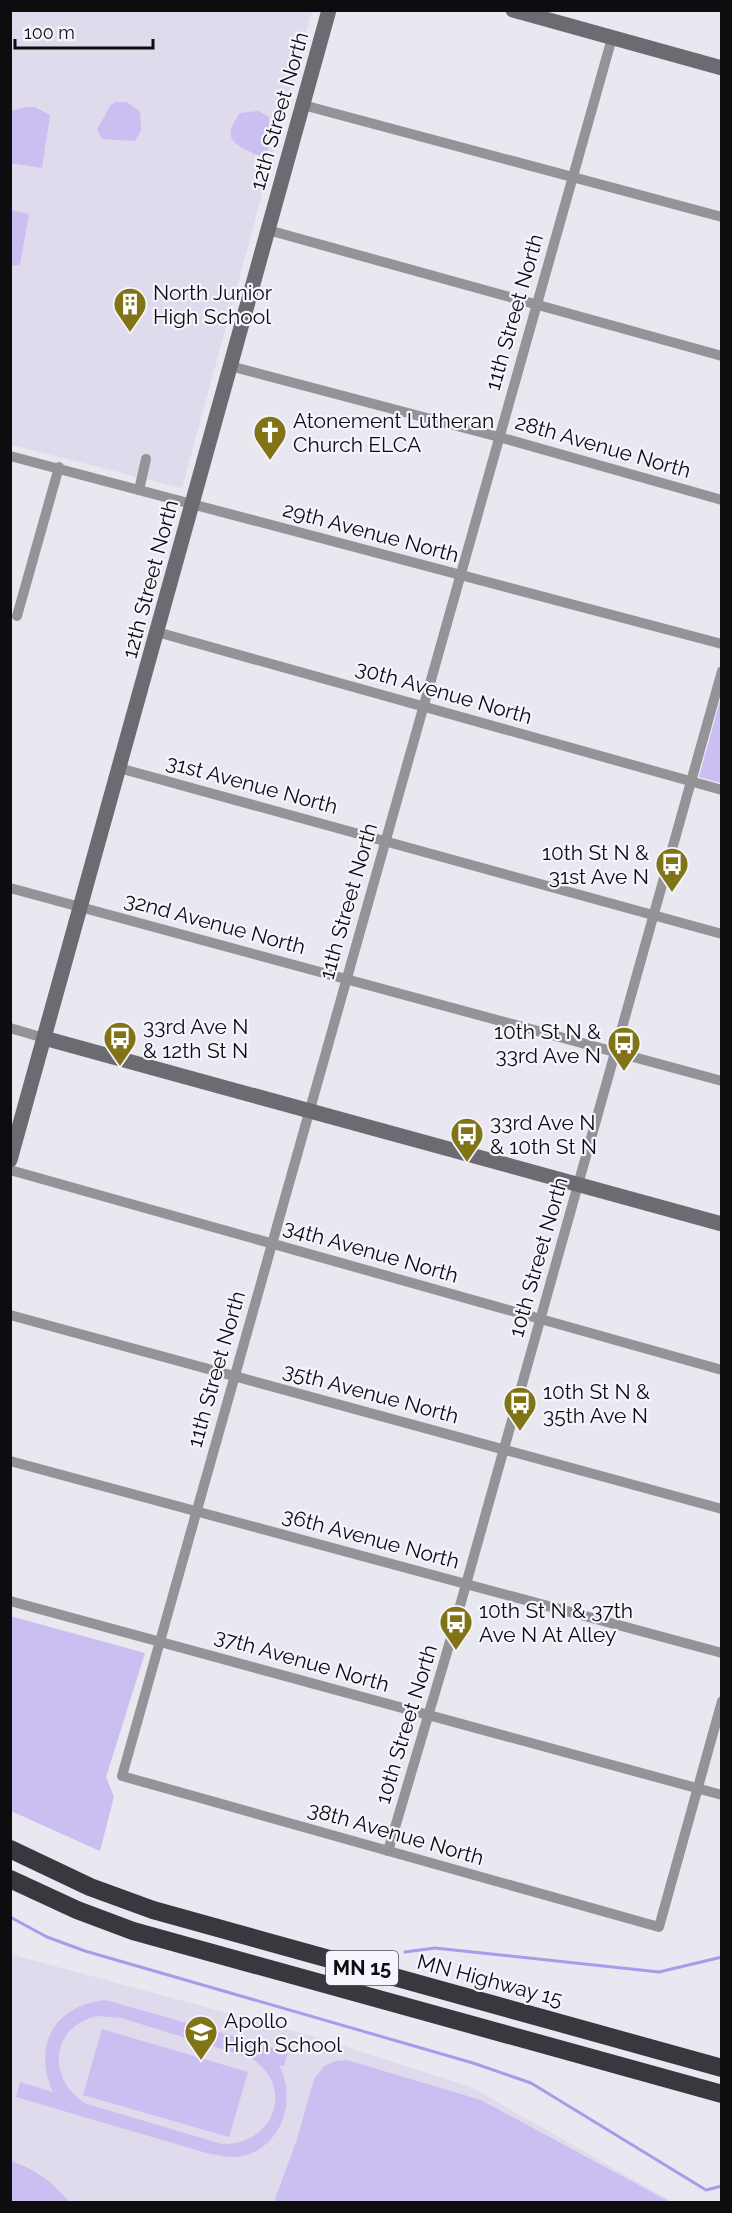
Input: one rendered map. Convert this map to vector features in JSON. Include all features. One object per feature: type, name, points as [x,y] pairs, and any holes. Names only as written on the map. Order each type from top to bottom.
[{"type":"highway","name":"MN Highway 15","points":[[10,1849],[90,1887],[153,1910],[722,2066]]},
{"type":"highway","name":"MN 15","points":[[10,1879],[77,1911],[133,1931],[718,2094]]},
{"type":"street","name":"12th Street North","points":[[10,1160],[329,10]]},
{"type":"street","points":[[513,10],[722,68]]},
{"type":"street","name":"11th Street North","points":[[122,1776],[612,38]]},
{"type":"street","points":[[303,105],[722,217]]},
{"type":"street","points":[[268,230],[722,356]]},
{"type":"street","name":"28th Avenue North","points":[[230,366],[499,437],[722,500]]},
{"type":"street","name":"29th Avenue North","points":[[10,456],[59,467],[192,505],[722,644]]},
{"type":"street","points":[[139,490],[146,459]]},
{"type":"street","points":[[17,616],[59,467]]},
{"type":"street","name":"30th Avenue North","points":[[157,632],[722,790]]},
{"type":"street","name":"10th Street North","points":[[388,1851],[466,1584],[722,671]]},
{"type":"street","name":"31st Avenue North","points":[[119,768],[722,934]]},
{"type":"street","name":"32nd Avenue North","points":[[10,888],[722,1081]]},
{"type":"street","points":[[10,1028],[722,1224]]},
{"type":"street","name":"34th Avenue North","points":[[10,1170],[722,1370]]},
{"type":"street","name":"35th Avenue North","points":[[10,1315],[722,1509]]},
{"type":"street","name":"36th Avenue North","points":[[10,1461],[722,1653]]},
{"type":"street","name":"37th Avenue North","points":[[10,1601],[722,1795]]},
{"type":"street","points":[[698,1788],[722,1701]]},
{"type":"street","name":"38th Avenue North","points":[[122,1776],[659,1927],[698,1788]]},
{"type":"shaded area","points":[[11,11],[312,11],[182,488],[11,445]]},
{"type":"shaded area","points":[[115,102],[127,102],[140,112],[141,130],[135,141],[102,139],[97,130],[110,106]]},
{"type":"shaded area","points":[[35,107],[50,115],[42,168],[11,163],[11,111]]},
{"type":"shaded area","points":[[258,111],[269,117],[268,150],[259,156],[237,145],[231,136],[234,122],[240,113]]},
{"type":"shaded area","points":[[11,210],[29,214],[20,265],[11,266]]},
{"type":"shaded area","points":[[721,697],[721,783],[699,777]]},
{"type":"shaded area","points":[[10,1616],[145,1653],[106,1777],[114,1797],[100,1851],[11,1811]]},
{"type":"shaded area","name":"Apollo High School","points":[[10,1954],[312,2036],[471,2087],[673,2202],[11,2202]]},
{"type":"shaded area","points":[[106,2000],[288,2052],[284,2066],[279,2065],[287,2094],[282,2122],[275,2134],[253,2153],[238,2157],[210,2154],[16,2097],[20,2082],[53,2092],[47,2075],[45,2059],[52,2031],[61,2019],[73,2010]],"holes":[[[97,2016],[121,2018],[251,2058],[265,2070],[273,2084],[275,2098],[273,2112],[266,2125],[255,2135],[240,2142],[222,2144],[87,2104],[74,2094],[65,2082],[60,2069],[59,2056],[62,2043],[70,2031],[81,2022]]]},
{"type":"shaded area","points":[[102,2029],[248,2072],[229,2137],[83,2095]]},
{"type":"shaded area","points":[[347,2060],[481,2100],[670,2202],[274,2202],[297,2139],[314,2079],[324,2066],[335,2061]]},
{"type":"shaded area","points":[[11,2161],[43,2177],[69,2202],[11,2202]]},
{"type":"waterway","points":[[10,1917],[47,1937],[85,1951],[473,2063],[531,2083],[706,2190],[722,2186]]},
{"type":"waterway","points":[[405,1952],[435,1948],[659,1972],[722,1957]]},
{"type":"place","name":"North Junior High School","points":[[130,333]]},
{"type":"place","name":"Atonement Lutheran Church ELCA","points":[[270,461]]},
{"type":"place","name":"10th St N & 31st Ave N","points":[[672,893]]},
{"type":"place","name":"33rd Ave N & 12th St N","points":[[120,1067]]},
{"type":"place","name":"10th St N & 33rd Ave N","points":[[624,1072]]},
{"type":"place","name":"33rd Ave N & 10th St N","points":[[467,1163]]},
{"type":"place","name":"10th St N & 35th Ave N","points":[[520,1432]]},
{"type":"place","name":"10th St N & 37th Ave N At Alley","points":[[456,1651]]},
{"type":"place","name":"Apollo High School","points":[[201,2061]]}]
